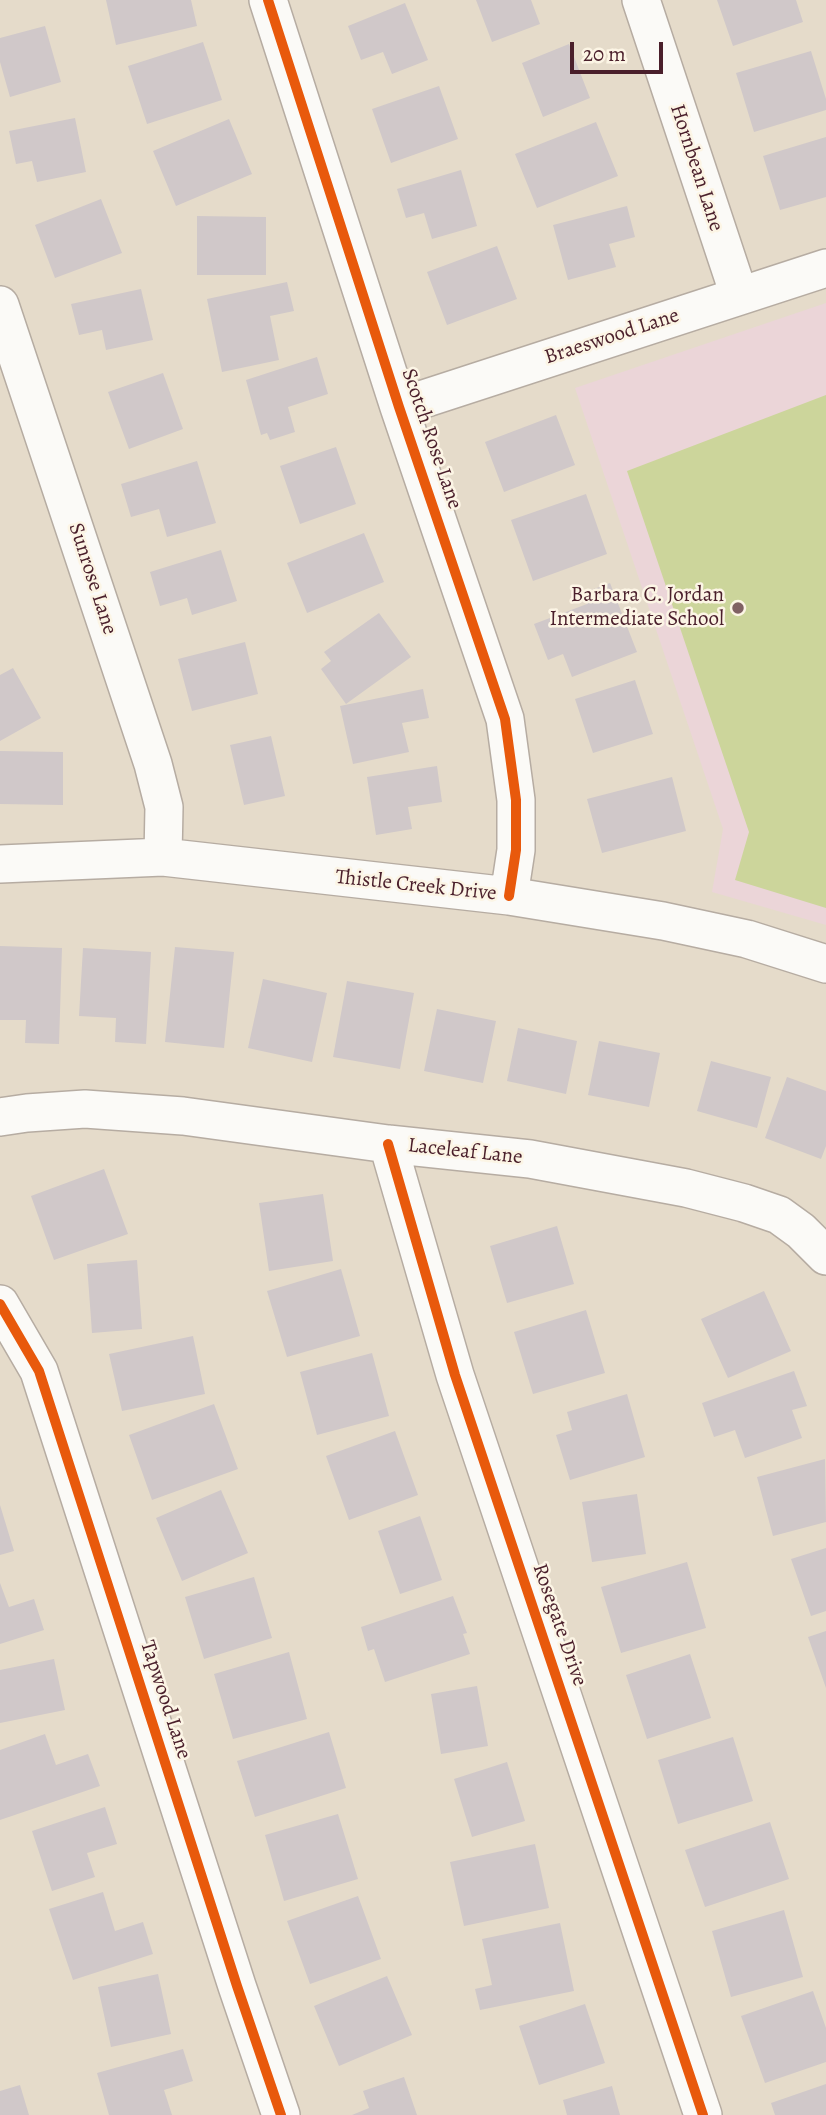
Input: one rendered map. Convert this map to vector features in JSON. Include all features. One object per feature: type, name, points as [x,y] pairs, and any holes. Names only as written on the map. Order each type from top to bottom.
[{"type":"street","name":"Scotch Rose Lane","points":[[268,0],[399,407],[505,719],[516,800],[516,850],[509,896]]},
{"type":"street","name":"Hornbean Lane","points":[[641,0],[738,295]]},
{"type":"street","name":"Braeswood Lane","points":[[399,407],[826,268]]},
{"type":"street","name":"Sunrose Lane","points":[[0,305],[153,764],[164,807],[163,857]]},
{"type":"street","name":"Thistle Creek Drive","points":[[0,864],[163,857],[509,896],[663,921],[747,939],[826,964]]},
{"type":"street","name":"Laceleaf Lane","points":[[0,1117],[85,1110],[183,1116],[388,1144],[530,1159],[687,1188],[779,1215],[802,1231],[826,1256]]},
{"type":"street","name":"Rosegate Drive","points":[[388,1144],[455,1375],[704,2115]]},
{"type":"street","name":"Tapwood Lane","points":[[0,1304],[39,1371],[281,2115]]},
{"type":"shaded area","name":"Barbara C. Jordan Intermediate School","points":[[826,303],[826,925],[712,892],[723,829],[575,388]]},
{"type":"green space","name":"Barbara C. Jordan Intermediate School","points":[[826,395],[826,908],[735,880],[749,832],[627,471]]},
{"type":"building","points":[[106,0],[191,0],[197,26],[116,45]]},
{"type":"building","points":[[476,0],[531,0],[540,24],[492,42]]},
{"type":"building","points":[[717,0],[796,0],[803,22],[733,46]]},
{"type":"building","points":[[405,3],[428,60],[392,74],[383,52],[361,60],[348,26]]},
{"type":"building","points":[[45,26],[61,82],[10,97],[0,62],[0,38]]},
{"type":"building","points":[[203,42],[222,100],[147,124],[128,66]]},
{"type":"building","points":[[569,44],[590,98],[543,117],[522,63]]},
{"type":"building","points":[[811,51],[826,99],[826,110],[754,132],[736,73]]},
{"type":"building","points":[[439,86],[458,139],[391,163],[372,109]]},
{"type":"building","points":[[75,118],[86,172],[37,182],[32,161],[16,164],[9,131]]},
{"type":"building","points":[[229,119],[252,174],[176,206],[153,151]]},
{"type":"building","points":[[596,122],[618,176],[537,208],[515,154]]},
{"type":"building","points":[[826,137],[826,197],[780,210],[763,156]]},
{"type":"building","points":[[461,170],[477,226],[432,239],[424,213],[406,218],[397,189]]},
{"type":"building","points":[[101,199],[122,253],[55,278],[35,225]]},
{"type":"building","points":[[627,206],[635,237],[609,244],[616,267],[568,280],[553,225]]},
{"type":"building","points":[[197,216],[266,217],[266,275],[197,275]]},
{"type":"building","points":[[497,246],[517,299],[447,325],[427,272]]},
{"type":"building","points":[[287,282],[294,311],[270,316],[279,360],[222,372],[207,299]]},
{"type":"building","points":[[141,289],[153,340],[106,350],[102,330],[79,335],[71,304]]},
{"type":"building","points":[[317,357],[328,394],[288,407],[295,432],[270,440],[267,433],[261,435],[246,380]]},
{"type":"building","points":[[163,373],[183,429],[129,449],[108,392]]},
{"type":"building","points":[[556,415],[575,465],[504,492],[485,442]]},
{"type":"building","points":[[336,447],[356,504],[300,524],[280,466]]},
{"type":"building","points":[[197,461],[216,523],[167,537],[159,509],[131,517],[121,484]]},
{"type":"building","points":[[586,494],[607,554],[533,581],[511,520]]},
{"type":"building","points":[[364,533],[384,582],[307,613],[287,563]]},
{"type":"building","points":[[221,550],[237,601],[192,615],[187,598],[160,606],[150,572]]},
{"type":"building","points":[[610,583],[637,652],[572,677],[563,654],[548,660],[534,624],[587,604],[583,593]]},
{"type":"building","points":[[379,613],[411,657],[346,704],[321,669],[331,661],[324,652]]},
{"type":"building","points":[[245,642],[258,694],[192,711],[178,659]]},
{"type":"building","points":[[13,668],[41,718],[0,741],[0,675]]},
{"type":"building","points":[[635,680],[653,734],[593,753],[575,699]]},
{"type":"building","points":[[423,689],[429,718],[402,723],[409,752],[353,764],[340,706]]},
{"type":"building","points":[[271,736],[285,796],[244,805],[230,745]]},
{"type":"building","points":[[0,751],[63,752],[63,805],[0,804]]},
{"type":"building","points":[[437,766],[442,802],[408,807],[412,829],[376,835],[367,777]]},
{"type":"building","points":[[672,777],[686,831],[602,853],[587,799]]},
{"type":"building","points":[[0,946],[62,948],[59,1044],[25,1043],[26,1020],[0,1020]]},
{"type":"building","points":[[175,947],[234,952],[224,1048],[165,1042]]},
{"type":"building","points":[[83,948],[151,952],[146,1044],[115,1042],[116,1018],[79,1016]]},
{"type":"building","points":[[263,979],[327,993],[312,1062],[248,1048]]},
{"type":"building","points":[[347,981],[414,993],[400,1069],[333,1057]]},
{"type":"building","points":[[437,1009],[496,1021],[483,1083],[424,1071]]},
{"type":"building","points":[[518,1028],[577,1041],[566,1094],[507,1081]]},
{"type":"building","points":[[599,1041],[660,1053],[649,1107],[588,1095]]},
{"type":"building","points":[[711,1061],[771,1077],[757,1128],[697,1111]]},
{"type":"building","points":[[787,1077],[826,1091],[826,1146],[821,1159],[765,1138]]},
{"type":"building","points":[[104,1169],[128,1234],[54,1260],[31,1196]]},
{"type":"building","points":[[323,1194],[333,1261],[269,1271],[259,1203]]},
{"type":"building","points":[[557,1226],[574,1284],[507,1303],[490,1246]]},
{"type":"building","points":[[137,1260],[142,1329],[92,1333],[87,1264]]},
{"type":"building","points":[[341,1269],[360,1336],[287,1357],[267,1291]]},
{"type":"building","points":[[764,1291],[791,1351],[728,1378],[701,1319]]},
{"type":"building","points":[[586,1310],[605,1373],[533,1394],[514,1332]]},
{"type":"building","points":[[193,1336],[205,1394],[122,1411],[109,1354]]},
{"type":"building","points":[[372,1353],[389,1416],[317,1435],[300,1372]]},
{"type":"building","points":[[794,1371],[807,1406],[792,1410],[802,1438],[745,1458],[735,1430],[714,1437],[702,1403]]},
{"type":"building","points":[[627,1394],[645,1457],[570,1480],[556,1435],[572,1430],[567,1412]]},
{"type":"building","points":[[214,1404],[238,1469],[152,1500],[129,1435]]},
{"type":"building","points":[[395,1431],[418,1495],[349,1520],[326,1456]]},
{"type":"building","points":[[825,1459],[826,1522],[773,1536],[757,1477]]},
{"type":"building","points":[[221,1490],[248,1553],[182,1581],[156,1518]]},
{"type":"building","points":[[637,1494],[646,1554],[592,1562],[582,1502]]},
{"type":"building","points":[[0,1505],[14,1551],[0,1555]]},
{"type":"building","points":[[420,1516],[442,1580],[400,1594],[378,1531]]},
{"type":"building","points":[[826,1548],[826,1611],[811,1616],[791,1559]]},
{"type":"building","points":[[687,1562],[706,1628],[621,1653],[601,1587]]},
{"type":"building","points":[[254,1577],[272,1638],[204,1659],[185,1597]]},
{"type":"building","points":[[0,1583],[9,1607],[34,1599],[44,1630],[0,1644]]},
{"type":"building","points":[[453,1596],[467,1633],[463,1634],[470,1654],[385,1682],[374,1649],[368,1651],[361,1627]]},
{"type":"building","points":[[826,1631],[826,1688],[808,1637]]},
{"type":"building","points":[[289,1652],[307,1719],[233,1739],[214,1674]]},
{"type":"building","points":[[690,1654],[711,1718],[647,1739],[626,1675]]},
{"type":"building","points":[[54,1659],[65,1710],[0,1723],[0,1670]]},
{"type":"building","points":[[477,1686],[488,1746],[441,1754],[431,1694]]},
{"type":"building","points":[[329,1732],[346,1788],[255,1817],[237,1761]]},
{"type":"building","points":[[45,1734],[56,1765],[88,1754],[100,1786],[0,1820],[0,1750]]},
{"type":"building","points":[[733,1737],[753,1801],[678,1824],[658,1760]]},
{"type":"building","points":[[507,1762],[525,1821],[472,1837],[454,1779]]},
{"type":"building","points":[[105,1807],[117,1844],[87,1853],[95,1877],[52,1891],[32,1831]]},
{"type":"building","points":[[338,1814],[358,1879],[284,1901],[265,1835]]},
{"type":"building","points":[[770,1822],[789,1879],[705,1907],[685,1850]]},
{"type":"building","points":[[535,1844],[549,1908],[464,1926],[450,1862]]},
{"type":"building","points":[[103,1892],[115,1931],[143,1922],[153,1954],[73,1980],[49,1909]]},
{"type":"building","points":[[358,1896],[381,1959],[310,1984],[287,1921]]},
{"type":"building","points":[[784,1910],[803,1977],[731,1997],[712,1931]]},
{"type":"building","points":[[560,1923],[574,1991],[480,2010],[475,1989],[492,1985],[482,1939]]},
{"type":"building","points":[[158,1974],[171,2034],[111,2047],[98,1987]]},
{"type":"building","points":[[387,1976],[412,2035],[339,2066],[314,2006]]},
{"type":"building","points":[[813,1991],[826,2028],[826,2062],[765,2083],[741,2016]]},
{"type":"building","points":[[585,2004],[605,2063],[539,2085],[519,2026]]},
{"type":"building","points":[[183,2049],[193,2081],[164,2090],[172,2115],[109,2115],[97,2073]]},
{"type":"building","points":[[404,2077],[417,2115],[352,2115],[369,2108],[363,2091]]},
{"type":"building","points":[[826,2084],[826,2115],[775,2115],[771,2103]]},
{"type":"building","points":[[20,2085],[29,2115],[0,2115],[0,2091]]},
{"type":"building","points":[[612,2086],[620,2115],[567,2115],[563,2100]]},
{"type":"cycle path","points":[[268,0],[399,407],[505,719],[516,800],[516,850],[509,896]]},
{"type":"cycle path","points":[[388,1144],[455,1375],[703,2115]]},
{"type":"cycle path","points":[[0,1304],[39,1371],[281,2115]]},
{"type":"place","name":"Barbara C. Jordan Intermediate School","points":[[738,608]]}]
